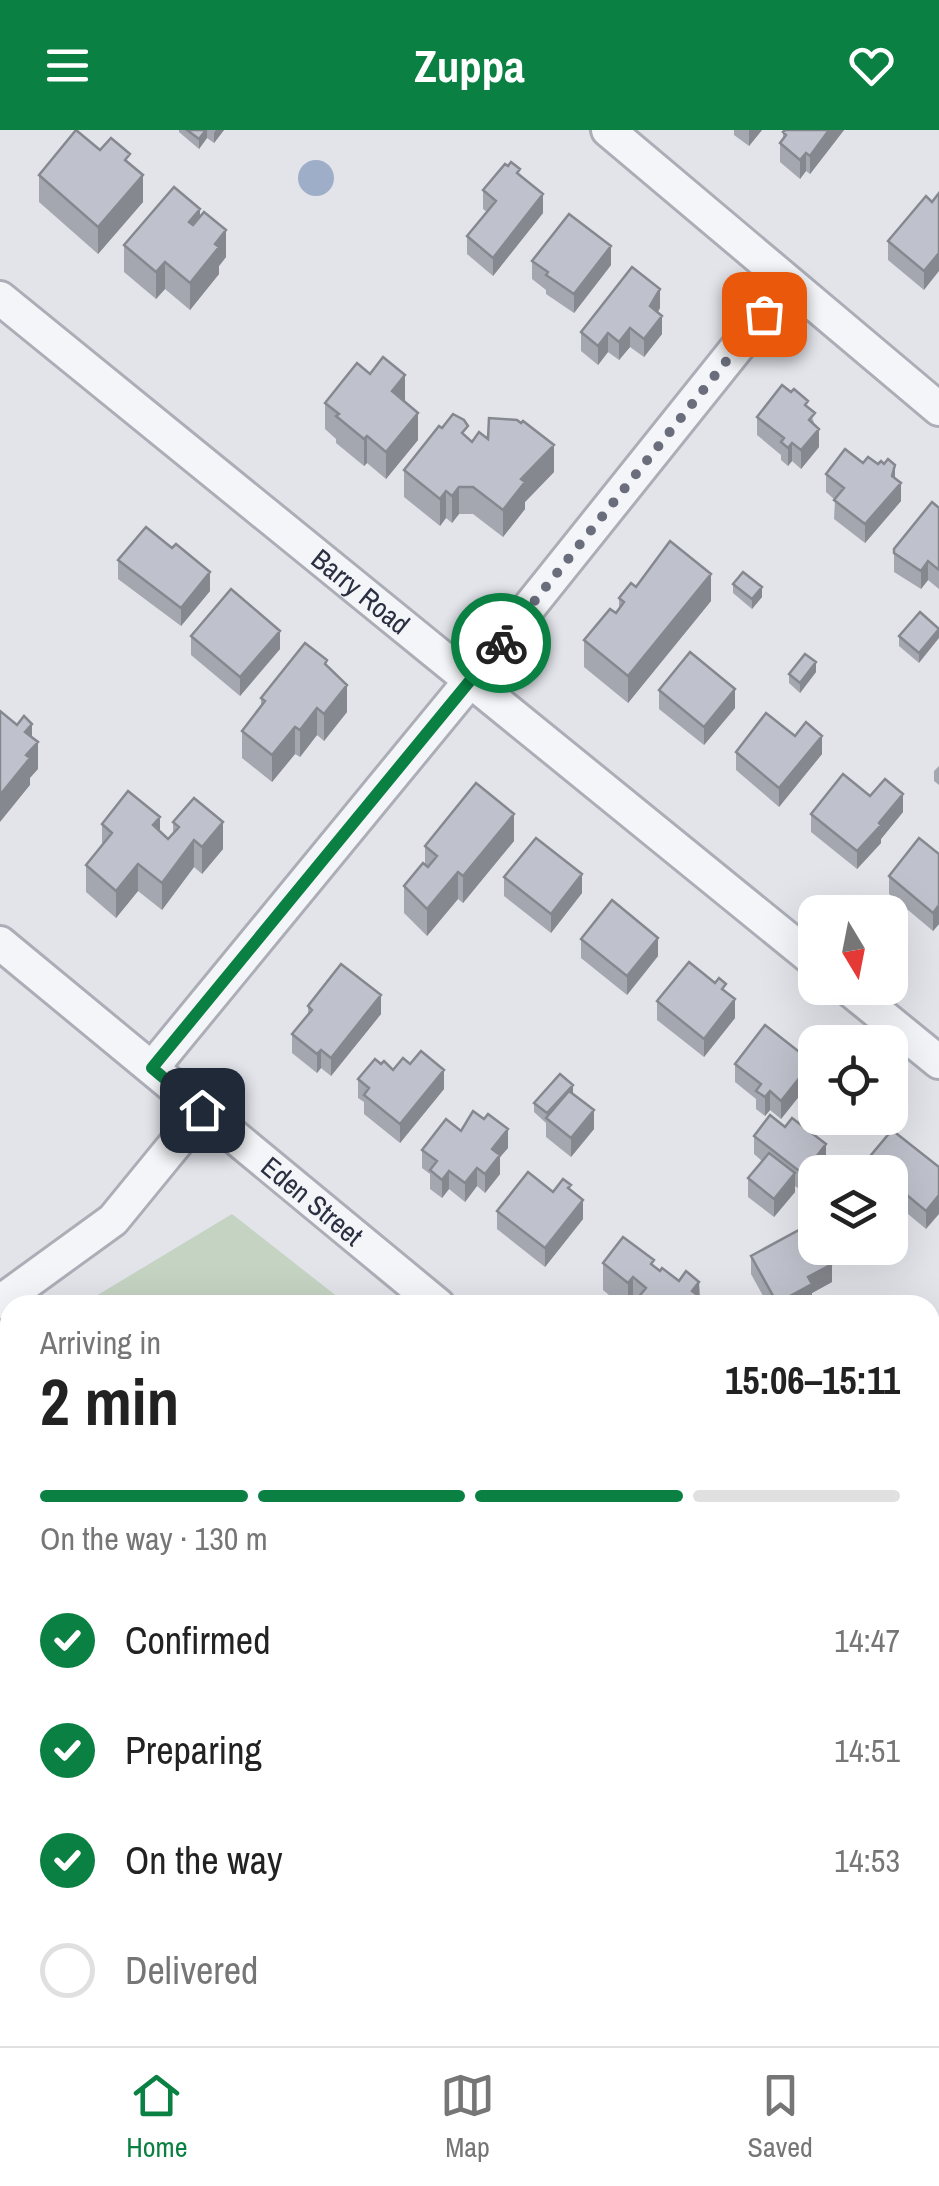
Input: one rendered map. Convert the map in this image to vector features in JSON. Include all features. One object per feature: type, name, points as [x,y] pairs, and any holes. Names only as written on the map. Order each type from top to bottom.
[{"type":"street","points":[[608,130],[939,409]]},
{"type":"street","points":[[152,1068],[470,681],[788,284]]},
{"type":"street","name":"Barry Road","points":[[0,298],[798,947]]},
{"type":"street","name":"Eden Street","points":[[0,944],[426,1295]]},
{"type":"street","points":[[869,1005],[939,1062]]},
{"type":"street","points":[[10,1295],[113,1220],[202,1110]]},
{"type":"green space","points":[[232,1214],[335,1295],[98,1295]]},
{"type":"water","points":[[316,160],[328,166],[334,178],[328,190],[316,196],[304,190],[298,178],[304,166]]},
{"type":"building","points":[[76,130],[100,150],[111,138],[130,154],[125,160],[143,175],[98,227],[39,175]]},
{"type":"building","points":[[187,130],[206,130],[199,139]]},
{"type":"building","points":[[785,130],[829,130],[810,156],[806,153],[800,160],[780,143]]},
{"type":"building","points":[[511,162],[520,169],[517,173],[543,194],[493,258],[467,236],[496,201],[483,190]]},
{"type":"building","points":[[174,187],[200,209],[189,222],[193,225],[204,212],[226,230],[215,244],[219,247],[190,283],[165,262],[156,272],[124,245]]},
{"type":"building","points":[[939,193],[939,253],[924,271],[888,241],[926,196],[932,202]]},
{"type":"building","points":[[569,214],[611,246],[574,294],[532,261]]},
{"type":"building","points":[[632,267],[660,289],[650,306],[662,316],[644,339],[630,328],[619,342],[608,333],[598,346],[581,332]]},
{"type":"building","points":[[383,357],[405,375],[392,391],[418,413],[386,452],[367,436],[364,439],[325,403],[357,363],[370,374]]},
{"type":"building","points":[[782,385],[791,392],[794,389],[815,413],[809,420],[819,429],[801,450],[792,443],[788,448],[781,442],[784,438],[757,417]]},
{"type":"building","points":[[453,414],[464,420],[468,426],[462,433],[472,442],[479,432],[488,439],[489,418],[523,421],[554,445],[521,479],[525,482],[503,510],[473,487],[459,487],[452,496],[446,491],[440,499],[404,470]]},
{"type":"building","points":[[845,449],[863,463],[868,457],[878,464],[888,459],[895,465],[892,476],[901,483],[865,524],[834,500],[844,488],[826,474]]},
{"type":"building","points":[[932,502],[939,508],[939,570],[928,561],[921,571],[894,553],[894,549]]},
{"type":"building","points":[[146,527],[172,548],[176,544],[210,572],[181,608],[118,560]]},
{"type":"building","points":[[670,541],[711,574],[628,676],[584,640],[610,609],[616,613],[624,602],[619,598],[631,583],[636,587]]},
{"type":"building","points":[[743,572],[762,587],[752,599],[733,584]]},
{"type":"building","points":[[231,589],[280,631],[240,677],[191,636]]},
{"type":"building","points":[[920,612],[939,629],[919,653],[899,636]]},
{"type":"building","points":[[305,643],[327,660],[325,664],[347,685],[324,714],[317,708],[272,755],[242,731],[265,701],[261,698]]},
{"type":"building","points":[[690,652],[735,689],[704,727],[659,690]]},
{"type":"building","points":[[805,654],[816,662],[800,683],[789,674]]},
{"type":"building","points":[[0,711],[17,725],[24,716],[32,724],[25,732],[38,742],[0,795]]},
{"type":"building","points":[[766,713],[795,736],[806,722],[822,736],[779,788],[736,752]]},
{"type":"building","points":[[843,774],[870,796],[885,779],[903,794],[857,851],[811,814]]},
{"type":"building","points":[[476,783],[514,814],[463,876],[458,872],[427,909],[404,886],[423,863],[428,867],[437,856],[425,846]]},
{"type":"building","points":[[128,791],[160,817],[153,825],[168,839],[179,827],[173,822],[194,798],[223,822],[202,847],[194,840],[162,883],[138,864],[116,891],[86,865],[112,833],[102,824]]},
{"type":"building","points":[[536,838],[582,874],[551,914],[504,877]]},
{"type":"building","points":[[919,838],[939,854],[939,905],[933,913],[889,876]]},
{"type":"building","points":[[612,900],[658,938],[627,976],[581,939]]},
{"type":"building","points":[[689,962],[715,983],[719,978],[726,984],[722,989],[735,999],[704,1039],[657,1001]]},
{"type":"building","points":[[341,964],[381,995],[331,1058],[321,1050],[317,1054],[292,1034]]},
{"type":"building","points":[[765,1025],[798,1051],[798,1080],[781,1101],[770,1091],[765,1097],[756,1091],[761,1084],[735,1064]]},
{"type":"building","points":[[421,1051],[444,1070],[400,1124],[364,1095],[369,1088],[358,1079],[375,1059],[393,1070],[403,1058],[410,1064]]},
{"type":"building","points":[[560,1074],[573,1085],[547,1113],[534,1103]]},
{"type":"building","points":[[569,1091],[594,1110],[571,1138],[546,1118]]},
{"type":"building","points":[[473,1111],[484,1119],[488,1114],[508,1129],[492,1149],[500,1155],[485,1174],[477,1168],[465,1183],[449,1171],[442,1180],[430,1170],[437,1161],[422,1150],[446,1119],[461,1131]]},
{"type":"building","points":[[770,1115],[785,1127],[792,1118],[798,1123],[798,1135],[814,1135],[826,1144],[818,1155],[798,1155],[798,1170],[754,1136]]},
{"type":"building","points":[[888,1135],[898,1135],[939,1167],[939,1195],[926,1211],[908,1196],[908,1155],[871,1155]]},
{"type":"building","points":[[769,1153],[795,1173],[774,1199],[748,1178]]},
{"type":"building","points":[[528,1172],[553,1192],[563,1179],[583,1200],[545,1248],[497,1211]]},
{"type":"building","points":[[798,1231],[798,1265],[830,1265],[808,1277],[812,1284],[792,1295],[773,1295],[751,1256]]},
{"type":"building","points":[[623,1237],[654,1260],[651,1264],[660,1271],[662,1268],[679,1281],[686,1271],[699,1282],[692,1291],[697,1295],[640,1295],[646,1288],[633,1277],[628,1283],[603,1263]]},
{"type":"way so far","points":[[501,643],[764,314]]},
{"type":"route","points":[[202,1110],[152,1068],[501,643]]}]
